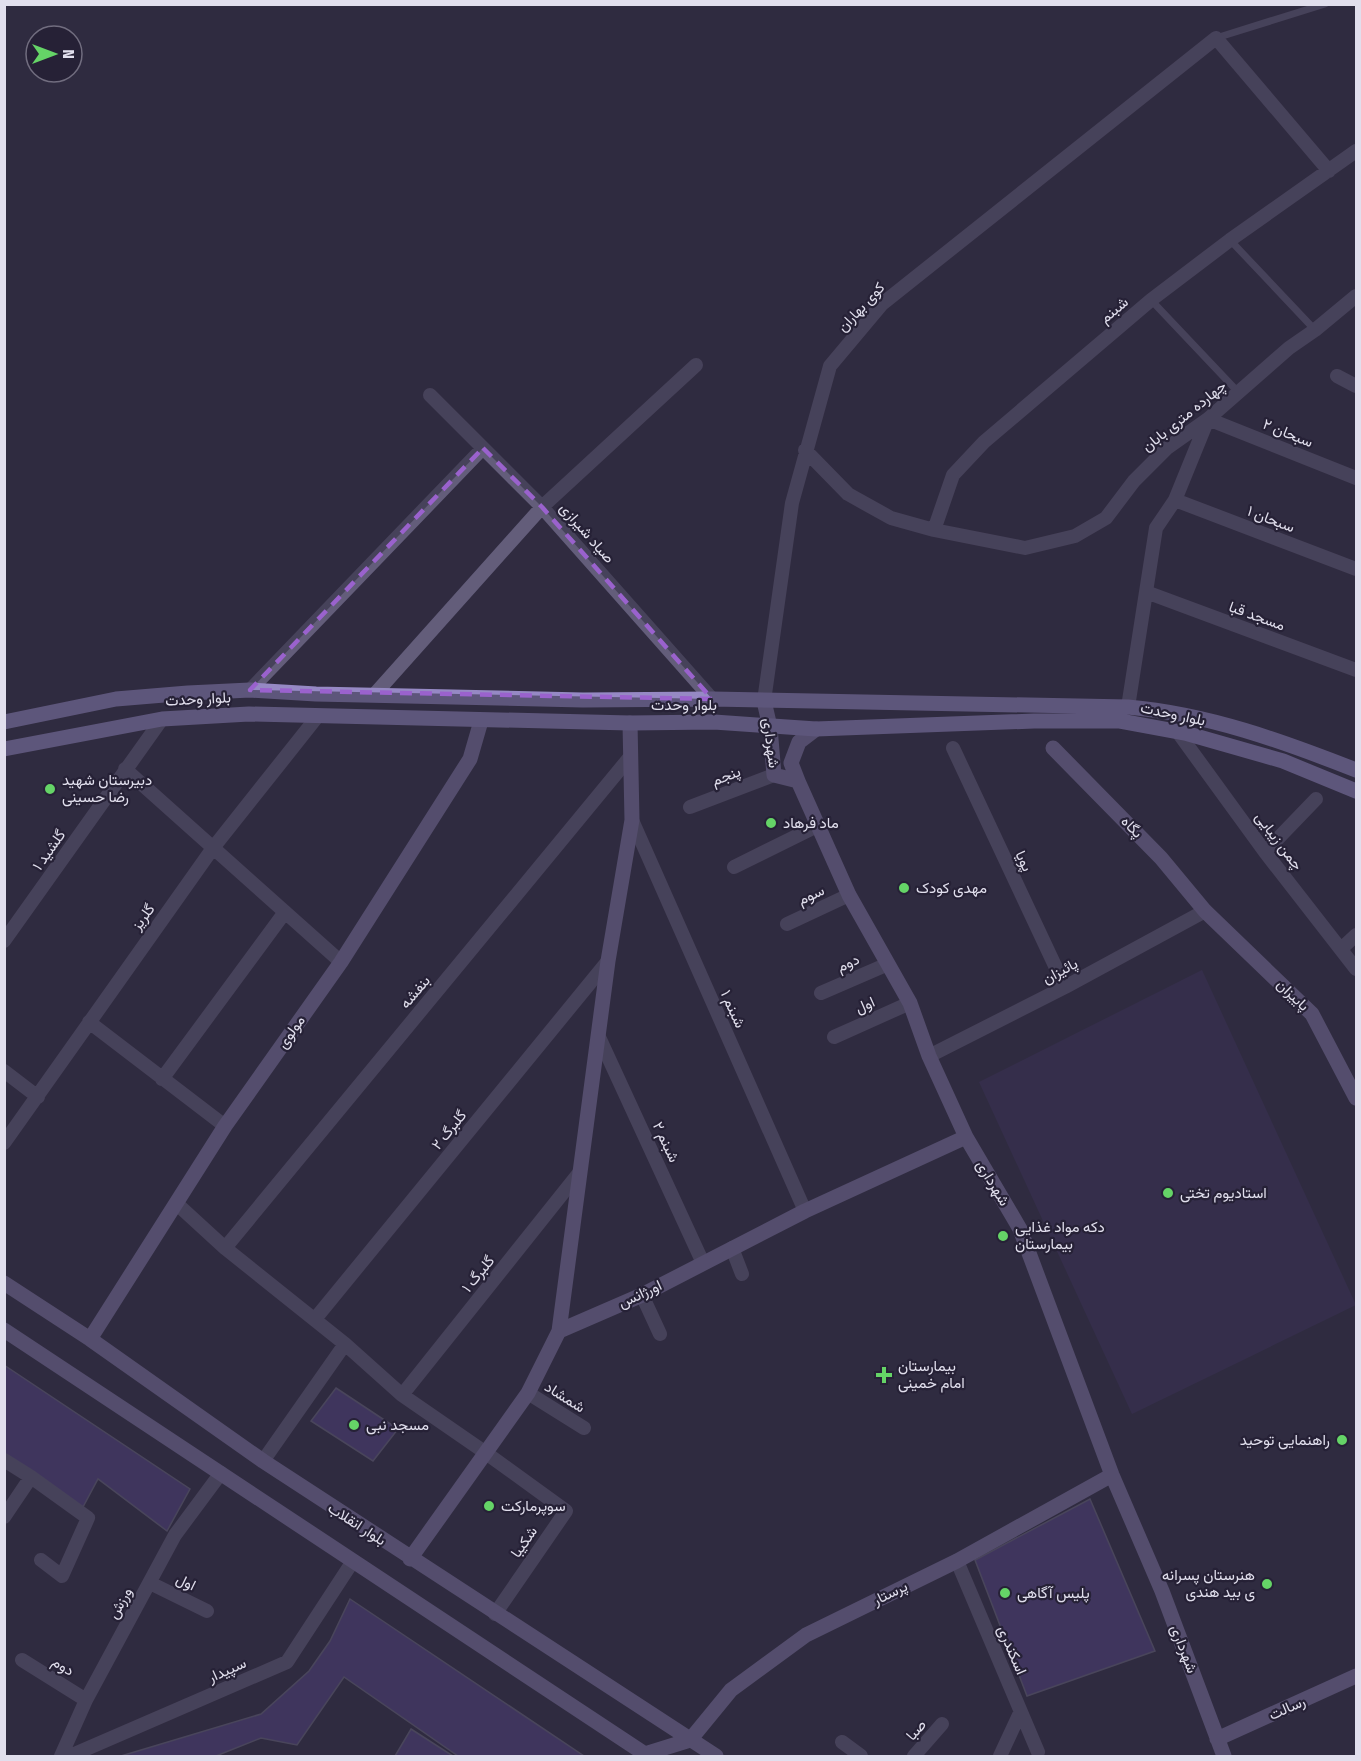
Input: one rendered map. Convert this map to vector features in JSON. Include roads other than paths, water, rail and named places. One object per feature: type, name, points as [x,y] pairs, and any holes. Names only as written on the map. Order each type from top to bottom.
[{"type":"main road","name":"بلوار وحدت","points":[[4,722],[116,699],[250,690],[583,700],[712,699],[1128,706],[1203,718],[1283,741],[1356,770]]},
{"type":"main road","name":"بلوار وحدت","points":[[4,748],[162,719],[249,714],[630,723],[714,722],[816,729],[1034,720],[1120,721],[1177,731],[1283,761],[1356,790]]},
{"type":"street","points":[[1216,38],[1329,171]]},
{"type":"street","name":"کوی بهاران","points":[[764,701],[792,503],[830,366],[882,304],[1216,38]]},
{"type":"street","name":"شبنم","points":[[934,530],[953,475],[984,442],[1151,300],[1230,240],[1356,151]]},
{"type":"street","name":"چهارده متری بابان","points":[[805,450],[848,494],[891,518],[934,530],[1025,548],[1075,536],[1106,518],[1134,481],[1159,457],[1208,419],[1289,348],[1356,299]]},
{"type":"street","points":[[374,694],[542,507],[696,365]]},
{"type":"street","points":[[1337,376],[1356,386]]},
{"type":"street","name":"صیاد شیرازی","points":[[430,395],[542,507],[712,699]]},
{"type":"street","points":[[1128,706],[1156,528],[1175,500],[1208,419]]},
{"type":"street","name":"سبحان ۲","points":[[1208,419],[1356,478]]},
{"type":"street","points":[[250,690],[483,448]]},
{"type":"street","name":"سبحان ۱","points":[[1175,500],[1356,569]]},
{"type":"street","name":"مسجد قبا","points":[[1146,592],[1356,670]]},
{"type":"street","name":"شهرداری","points":[[764,701],[770,727],[774,775],[798,781],[849,895],[910,1003],[929,1056],[966,1137],[1020,1229],[1112,1475],[1162,1591],[1224,1756]]},
{"type":"street","name":"گلریز","points":[[4,1143],[213,848],[317,717]]},
{"type":"street","name":"گلشید ۱","points":[[4,941],[162,719]]},
{"type":"street","name":"مولوی","points":[[90,1339],[225,1126],[341,962],[470,759],[481,720]]},
{"type":"street","points":[[410,1559],[528,1393],[559,1331],[608,961],[632,820],[630,723]]},
{"type":"street","points":[[798,781],[791,763],[799,742],[816,729]]},
{"type":"street","name":"چمن زیبایی","points":[[1177,731],[1265,852],[1356,969]]},
{"type":"street","name":"پویا","points":[[953,748],[1065,987]]},
{"type":"street","name":"پگاه","points":[[1053,748],[1161,858],[1205,911]]},
{"type":"street","name":"بنفشه","points":[[225,1248],[630,757]]},
{"type":"street","points":[[125,770],[341,962]]},
{"type":"street","name":"پنجم","points":[[690,807],[774,775]]},
{"type":"street","points":[[1265,852],[1316,799]]},
{"type":"street","name":"شبنم ۱","points":[[632,820],[805,1211]]},
{"type":"street","points":[[734,867],[819,825]]},
{"type":"street","name":"سوم","points":[[788,924],[849,895]]},
{"type":"street","name":"پائیزان","points":[[929,1056],[1065,987],[1205,911]]},
{"type":"street","name":"پاییزان","points":[[1205,911],[1312,1014],[1356,1098]]},
{"type":"street","points":[[162,1079],[285,912]]},
{"type":"street","points":[[1341,949],[1356,935]]},
{"type":"street","name":"گلبرگ ۲","points":[[315,1319],[608,961]]},
{"type":"street","name":"دوم","points":[[821,993],[888,964]]},
{"type":"street","name":"اول","points":[[834,1037],[910,1003]]},
{"type":"street","points":[[89,1022],[225,1126]]},
{"type":"street","name":"شبنم ۲","points":[[598,1035],[703,1263]]},
{"type":"street","points":[[4,1071],[38,1097]]},
{"type":"street","name":"اورژانس","points":[[559,1331],[642,1295],[805,1211],[966,1137]]},
{"type":"street","name":"گلبرگ ۱","points":[[402,1395],[579,1173]]},
{"type":"street","points":[[177,1204],[225,1248],[315,1319],[402,1395],[486,1453]]},
{"type":"street","points":[[732,1248],[742,1274]]},
{"type":"street","name":"بلوار انقلاب","points":[[4,1283],[90,1339],[262,1461],[716,1756]]},
{"type":"street","points":[[642,1295],[660,1334]]},
{"type":"street","points":[[4,1330],[646,1755],[690,1740]]},
{"type":"street","points":[[262,1461],[345,1344]]},
{"type":"street","name":"شمشاد","points":[[528,1393],[584,1428]]},
{"type":"street","name":"شکیبا","points":[[486,1453],[566,1511],[495,1614]]},
{"type":"street","points":[[4,1460],[32,1477],[88,1518],[62,1576],[41,1560]]},
{"type":"street","name":"ورزش","points":[[61,1756],[86,1701],[175,1535],[221,1473]]},
{"type":"street","name":"پرستار","points":[[690,1740],[731,1690],[806,1635],[957,1561],[1112,1475]]},
{"type":"street","points":[[4,1517],[32,1477]]},
{"type":"street","name":"سپیدار","points":[[70,1756],[286,1662],[353,1561]]},
{"type":"street","name":"اسکندری","points":[[957,1561],[1038,1752]]},
{"type":"street","name":"اول","points":[[150,1583],[207,1611]]},
{"type":"street","name":"دوم","points":[[22,1660],[86,1701]]},
{"type":"street","name":"رسالت","points":[[1217,1739],[1356,1676]]},
{"type":"street","points":[[1000,1756],[1020,1713]]},
{"type":"street","name":"صبا","points":[[914,1756],[942,1724]]},
{"type":"street","points":[[842,1742],[861,1756]]},
{"type":"lane","points":[[1216,38],[1325,4]]},
{"type":"lane","points":[[1230,240],[1315,330]]},
{"type":"lane","points":[[1151,300],[1239,393]]},
{"type":"place","name":"دبیرستان شهید رضا حسینی","points":[[50,789]]},
{"type":"place","name":"ماد فرهاد","points":[[771,823]]},
{"type":"place","name":"مهدی کودک","points":[[904,888]]},
{"type":"place","name":"استادیوم تختی","points":[[1168,1193]]},
{"type":"place","name":"دکه مواد غذایی بیمارستان","points":[[1003,1236]]},
{"type":"place","name":"بیمارستان امام خمینی","points":[[884,1375]]},
{"type":"place","name":"مسجد نبی","points":[[354,1425]]},
{"type":"place","name":"راهنمایی توحید","points":[[1342,1440]]},
{"type":"place","name":"سوپرمارکت","points":[[489,1506]]},
{"type":"place","name":"هنرستان پسرانه ی بید هندی","points":[[1267,1584]]},
{"type":"place","name":"پلیس آگاهی","points":[[1005,1593]]}]
